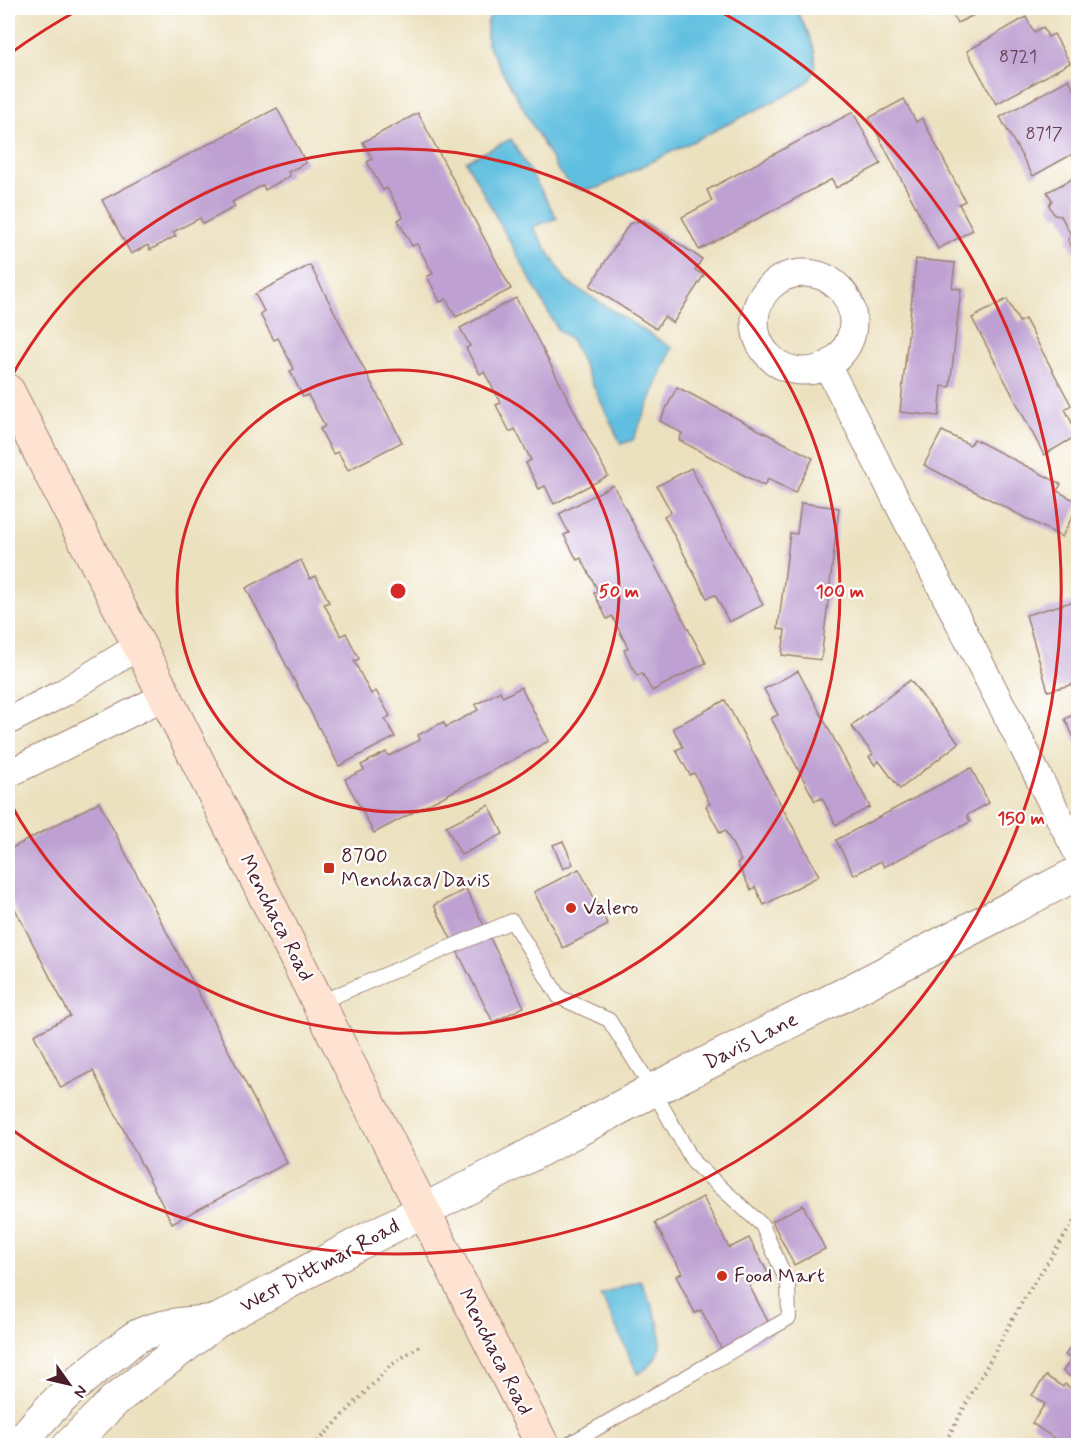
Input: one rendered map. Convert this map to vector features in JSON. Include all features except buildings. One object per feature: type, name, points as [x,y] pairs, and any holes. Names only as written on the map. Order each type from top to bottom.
[{"type":"main road","name":"Menchaca Road","points":[[8,391],[165,696],[543,1446]]},
{"type":"street","points":[[828,367],[1078,854]]},
{"type":"street","points":[[8,721],[63,693],[138,646]]},
{"type":"street","points":[[8,774],[165,696]]},
{"type":"street","name":"Davis Lane","points":[[424,1211],[653,1090],[851,991],[1078,873]]},
{"type":"street","name":"West Dittmar Road","points":[[69,1446],[115,1400],[217,1321],[357,1244],[424,1211]]},
{"type":"street","name":"West Dittmar Road","points":[[18,1446],[30,1430],[75,1386],[105,1360],[140,1335],[173,1325],[217,1321]]},
{"type":"lane","points":[[318,1003],[512,921],[559,997],[609,1020],[653,1090],[694,1163],[762,1225],[788,1284],[789,1318],[566,1446]]},
{"type":"path","points":[[943,1446],[1022,1302],[1078,1215]]},
{"type":"path","points":[[315,1446],[390,1366],[419,1346]]},
{"type":"water","points":[[494,8],[795,8],[812,43],[814,71],[806,83],[787,95],[598,188],[582,190],[571,185],[559,172],[487,44],[487,24]]},
{"type":"water","points":[[511,139],[557,218],[533,227],[567,282],[672,348],[633,440],[621,444],[571,339],[558,330],[466,161]]},
{"type":"water","points":[[641,1281],[657,1319],[660,1343],[657,1354],[650,1364],[638,1374],[601,1295]]},
{"type":"place","name":"8700 Menchaca/Davis","points":[[329,868]]},
{"type":"place","name":"Valero","points":[[571,908]]},
{"type":"place","name":"Food Mart","points":[[722,1276]]}]
